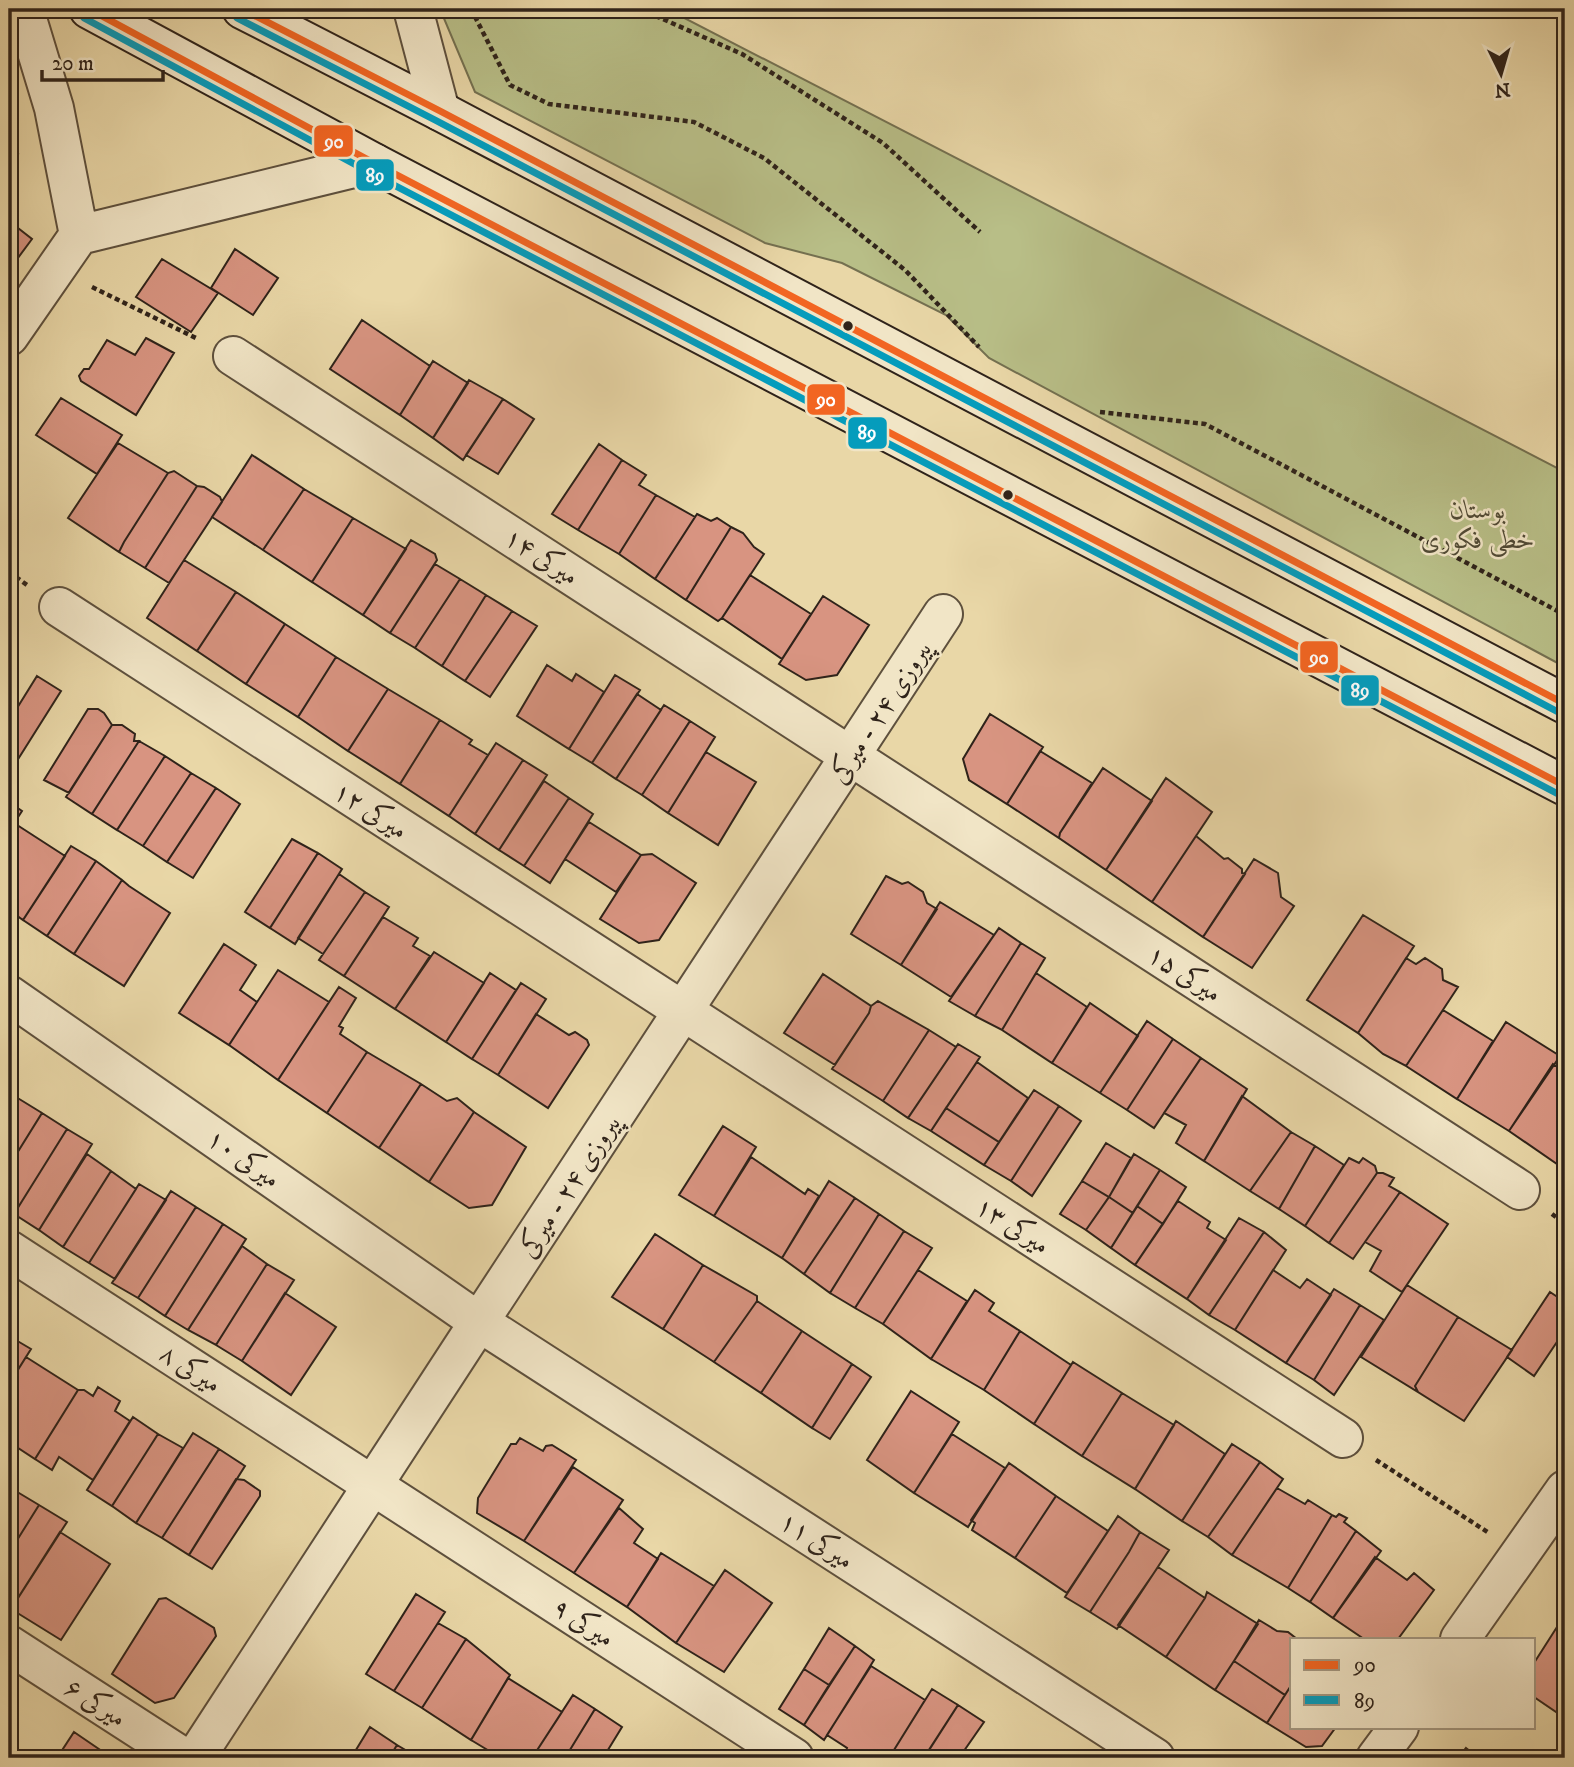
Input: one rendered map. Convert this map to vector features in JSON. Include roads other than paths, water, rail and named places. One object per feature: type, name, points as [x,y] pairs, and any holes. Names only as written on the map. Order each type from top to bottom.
[{"type":"street","points":[[24,9],[54,108],[79,235]]},
{"type":"street","points":[[89,9],[374,163],[1565,786]]},
{"type":"street","points":[[242,9],[1565,705]]},
{"type":"street","points":[[413,9],[440,111]]},
{"type":"street","points":[[9,336],[79,235],[374,163]]},
{"type":"street","name":"میرکی ۱۴","points":[[233,356],[850,756]]},
{"type":"street","name":"میرکی ۱۲","points":[[59,607],[683,1012]]},
{"type":"street","name":"پیروزی ۲۴ - میرکی","points":[[195,1758],[943,614]]},
{"type":"street","name":"میرکی ۱۵","points":[[850,756],[1520,1190]]},
{"type":"street","name":"میرکی ۱۰","points":[[9,995],[479,1322]]},
{"type":"street","name":"میرکی ۱۳","points":[[683,1012],[1342,1438]]},
{"type":"street","name":"میرکی ۸","points":[[9,1250],[374,1485]]},
{"type":"street","name":"میرکی ۱۱","points":[[479,1322],[1155,1758]]},
{"type":"street","name":"میرکی ۹","points":[[374,1485],[794,1758]]},
{"type":"street","points":[[1461,1638],[1562,1501]]},
{"type":"street","name":"میرکی ۶","points":[[9,1645],[184,1758]]},
{"type":"street","points":[[1376,1758],[1398,1728]]},
{"type":"park label","name":"بوستان خطی فکوری","points":[[1478,524]]}]
